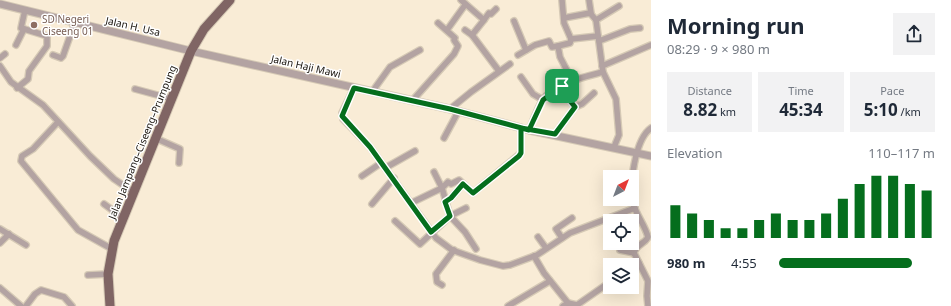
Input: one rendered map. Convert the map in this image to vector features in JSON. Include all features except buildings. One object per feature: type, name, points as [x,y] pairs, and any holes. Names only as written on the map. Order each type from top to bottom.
[{"type":"main road","name":"Jalan Jampang–Ciseeng–Prumpung","points":[[110,306],[108,274],[112,249],[122,218],[191,51],[204,29],[230,0]]},
{"type":"street","points":[[562,0],[566,29],[571,39]]},
{"type":"street","points":[[589,0],[591,13],[596,20],[603,69],[616,99],[619,133],[614,147]]},
{"type":"street","points":[[447,30],[463,2],[484,20]]},
{"type":"street","name":"Jalan H. Usa","points":[[0,4],[191,51]]},
{"type":"street","points":[[596,20],[619,6]]},
{"type":"street","points":[[472,35],[489,13],[491,14],[496,9]]},
{"type":"street","points":[[17,88],[28,79],[29,71],[47,44],[47,36],[21,27],[25,10]]},
{"type":"street","points":[[564,18],[591,13]]},
{"type":"street","points":[[514,21],[526,50]]},
{"type":"street","points":[[53,55],[61,58],[63,56],[75,22]]},
{"type":"street","points":[[412,101],[454,54],[458,44],[454,40],[455,38],[438,23]]},
{"type":"street","points":[[571,39],[598,38],[630,29],[640,28]]},
{"type":"street","points":[[16,45],[24,29]]},
{"type":"street","points":[[465,30],[472,35],[499,70]]},
{"type":"street","points":[[518,54],[535,45],[549,41],[552,47],[570,43],[571,39]]},
{"type":"street","points":[[558,46],[560,57],[572,80]]},
{"type":"street","points":[[529,130],[543,100],[562,86],[572,80],[603,69],[651,46]]},
{"type":"street","points":[[372,92],[390,67],[420,50]]},
{"type":"street","name":"Jalan Haji Mawi","points":[[191,51],[450,109],[529,130],[555,134],[651,156]]},
{"type":"street","points":[[0,58],[5,54]]},
{"type":"street","points":[[450,109],[499,70],[510,64]]},
{"type":"street","points":[[0,66],[7,78],[17,88],[43,105],[74,140],[114,179],[133,192]]},
{"type":"street","points":[[521,77],[533,94],[543,100]]},
{"type":"street","points":[[562,86],[567,97],[575,107]]},
{"type":"street","points":[[354,88],[342,116],[394,178],[411,204],[439,241],[471,258],[503,266],[534,256],[562,238],[580,229],[635,208]]},
{"type":"street","points":[[135,89],[172,99]]},
{"type":"street","points":[[555,134],[575,107],[582,104],[594,93]]},
{"type":"street","points":[[444,138],[458,112]]},
{"type":"street","points":[[58,122],[33,149],[22,156],[21,161],[78,230],[112,249]]},
{"type":"street","points":[[411,204],[442,188],[448,182],[451,184],[459,180],[473,193],[519,156],[521,153],[521,128]]},
{"type":"street","points":[[636,258],[634,253],[636,247],[646,241],[648,237],[635,208],[633,187],[637,153],[642,137],[651,128]]},
{"type":"street","points":[[155,138],[180,149],[178,163]]},
{"type":"street","points":[[385,168],[415,151]]},
{"type":"street","points":[[362,176],[381,163]]},
{"type":"street","points":[[434,172],[442,188],[450,216],[465,232],[476,249]]},
{"type":"street","points":[[372,204],[394,178]]},
{"type":"street","points":[[445,202],[451,198],[463,184]]},
{"type":"street","points":[[104,204],[122,218]]},
{"type":"street","points":[[395,221],[419,244],[450,216],[466,208]]},
{"type":"street","points":[[562,238],[556,229],[572,218]]},
{"type":"street","points":[[0,229],[26,246]]},
{"type":"street","points":[[0,242],[9,234]]},
{"type":"street","points":[[538,237],[546,248]]},
{"type":"street","points":[[442,285],[437,282],[436,274],[454,250]]},
{"type":"street","points":[[620,250],[634,253]]},
{"type":"street","points":[[534,256],[566,305],[577,305],[603,287]]},
{"type":"street","points":[[639,263],[648,281],[648,306]]},
{"type":"street","points":[[88,275],[108,274]]},
{"type":"street","points":[[508,306],[550,281]]},
{"type":"street","points":[[0,288],[20,306]]},
{"type":"street","points":[[26,306],[35,294],[41,290],[64,297],[72,306]]},
{"type":"place","name":"SD Negeri Ciseeng 01","points":[[34,25]]},
{"type":"route","points":[[562,86],[543,100],[529,130],[450,109],[354,88],[342,116],[343,119],[370,147],[394,178],[431,232],[450,216],[445,202],[451,198],[463,184],[471,193],[473,193],[492,176],[519,156],[521,153],[521,128],[529,130],[555,134],[575,107],[565,94],[562,86]]}]
